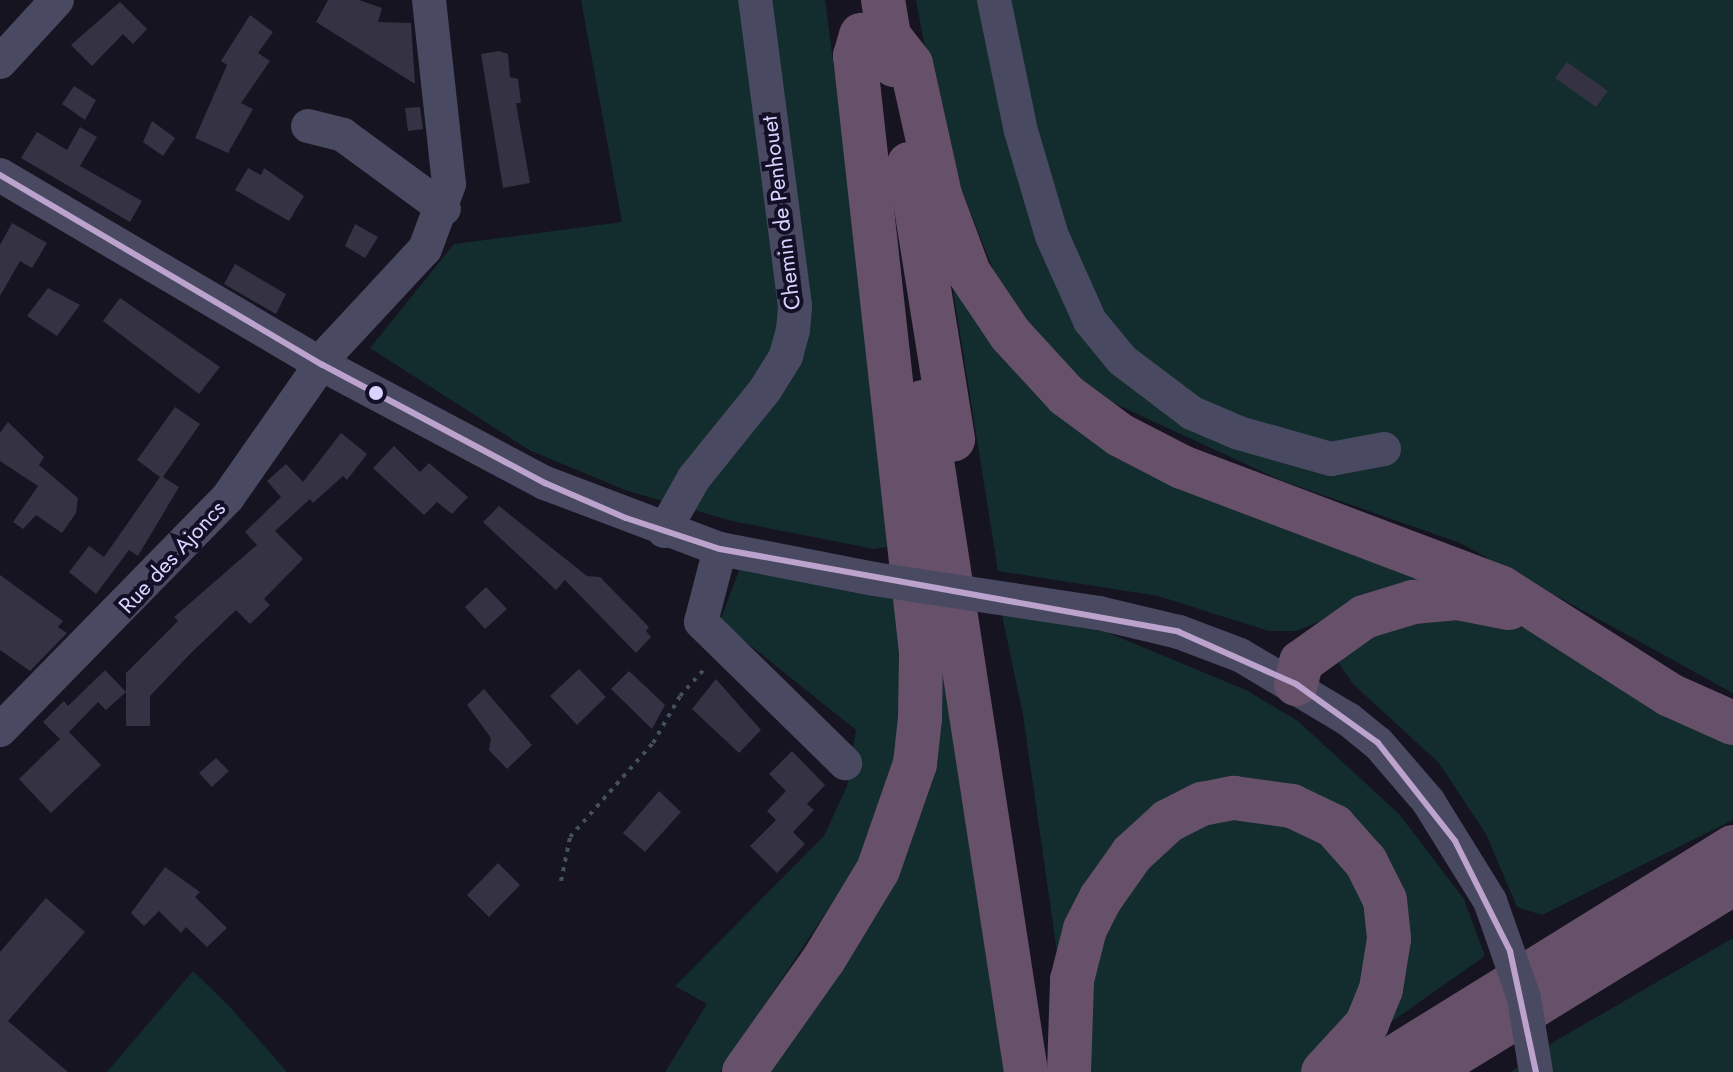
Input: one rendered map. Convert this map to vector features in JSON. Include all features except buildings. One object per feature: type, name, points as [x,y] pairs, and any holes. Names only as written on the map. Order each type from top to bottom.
[{"type":"highway","points":[[872,18],[1058,1072]]},
{"type":"highway","points":[[872,18],[911,64],[940,195],[969,273],[1010,334],[1066,395],[1120,435],[1182,467],[1453,566],[1502,588],[1670,695],[1733,723]]},
{"type":"highway","points":[[744,1072],[824,959],[878,870],[915,764],[920,718],[921,652],[855,56],[872,18]]},
{"type":"highway","points":[[888,113],[1026,1072]]},
{"type":"highway","points":[[1296,684],[1301,662],[1330,637],[1364,617],[1401,606],[1457,598],[1539,613]]},
{"type":"highway","points":[[996,707],[1044,1072]]},
{"type":"highway","points":[[1069,1072],[1067,1021],[1074,964],[1101,898],[1132,854],[1168,821],[1202,804],[1234,798],[1292,806],[1334,826],[1366,862],[1385,900],[1389,939],[1379,997],[1360,1033],[1323,1072]]},
{"type":"highway","points":[[1370,1072],[1733,847]]},
{"type":"highway","points":[[1427,1072],[1733,884]]},
{"type":"highway","points":[[1480,1067],[1609,982],[1649,933]]},
{"type":"street","points":[[0,62],[57,0]]},
{"type":"street","points":[[429,0],[448,138],[444,209]]},
{"type":"street","name":"Chemin de Penhouet","points":[[664,531],[694,478],[765,390],[786,356],[793,330],[795,306],[755,0]]},
{"type":"street","points":[[994,0],[1005,61],[1052,236],[1090,321],[1122,360],[1192,413],[1239,433],[1331,459],[1384,449]]},
{"type":"street","points":[[308,126],[343,135],[444,209]]},
{"type":"street","points":[[0,175],[321,364],[545,483],[664,531],[720,549],[874,579],[1099,613],[1179,632],[1296,684],[1378,743],[1428,801],[1490,901],[1524,998],[1536,1072]]},
{"type":"street","name":"Rue des Ajoncs","points":[[0,730],[228,497],[321,364],[425,249],[444,209]]},
{"type":"street","points":[[720,549],[701,622],[845,763]]},
{"type":"path","points":[[561,881],[570,837],[653,743],[680,696],[725,646]]},
{"type":"green space","points":[[581,0],[825,0],[896,545],[874,549],[732,521],[625,490],[529,450],[370,348],[454,244],[622,222]]},
{"type":"green space","points":[[916,0],[1733,0],[1733,693],[1460,543],[1280,480],[1092,393],[1004,297],[943,143]]},
{"type":"green space","points":[[952,283],[1047,399],[1452,581],[1371,601],[1296,631],[1269,631],[1158,596],[998,571]]},
{"type":"green space","points":[[740,568],[903,601],[897,760],[860,861],[720,1072],[665,1072],[707,1004],[675,986],[824,836],[847,786],[856,730],[720,621]]},
{"type":"green space","points":[[934,613],[1004,1072],[766,1072],[885,896]]},
{"type":"green space","points":[[1482,614],[1544,635],[1733,732],[1733,820],[1542,915],[1517,907],[1486,834],[1439,763],[1353,684],[1336,659],[1395,622]]},
{"type":"green space","points":[[1002,615],[1099,629],[1246,690],[1298,721],[1399,814],[1464,899],[1485,956],[1381,1029],[1377,844],[1229,788],[1058,959],[1023,715]]},
{"type":"green space","points":[[1229,812],[1270,815],[1341,846],[1377,937],[1368,987],[1331,1050],[1301,1072],[1090,1072],[1096,933],[1163,845]]},
{"type":"green space","points":[[1733,938],[1733,1072],[1511,1072],[1557,1040]]},
{"type":"green space","points":[[193,971],[230,1007],[287,1072],[107,1072]]},
{"type":"transit line","points":[[0,175],[321,364],[545,483],[626,518],[720,549],[1179,632],[1296,684],[1378,743],[1455,841],[1510,951],[1536,1072]]}]
